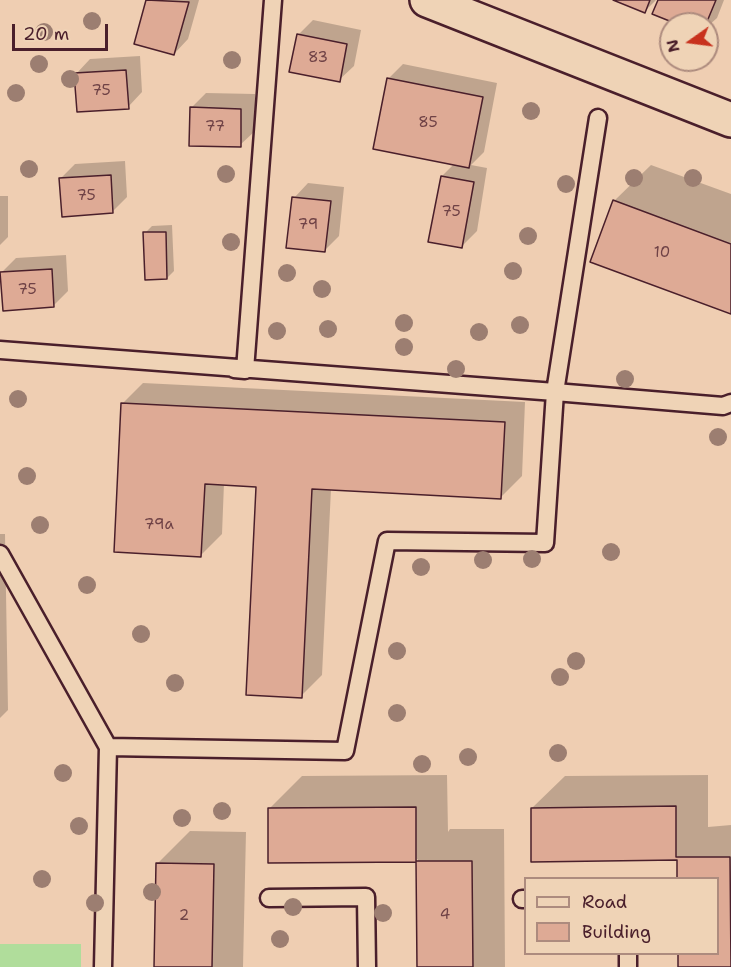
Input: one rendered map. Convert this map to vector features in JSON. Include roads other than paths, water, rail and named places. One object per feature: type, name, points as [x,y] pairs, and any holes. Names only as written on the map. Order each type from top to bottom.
[{"type":"street","points":[[427,0],[731,120]]},
{"type":"lane","points":[[245,370],[273,0]]},
{"type":"lane","points":[[108,747],[345,751],[387,541],[545,543],[555,392],[598,118]]},
{"type":"lane","points":[[0,350],[133,358],[245,370],[723,406],[731,403]]},
{"type":"lane","points":[[0,554],[108,747],[103,967]]},
{"type":"lane","points":[[269,898],[366,897],[367,967]]}]
